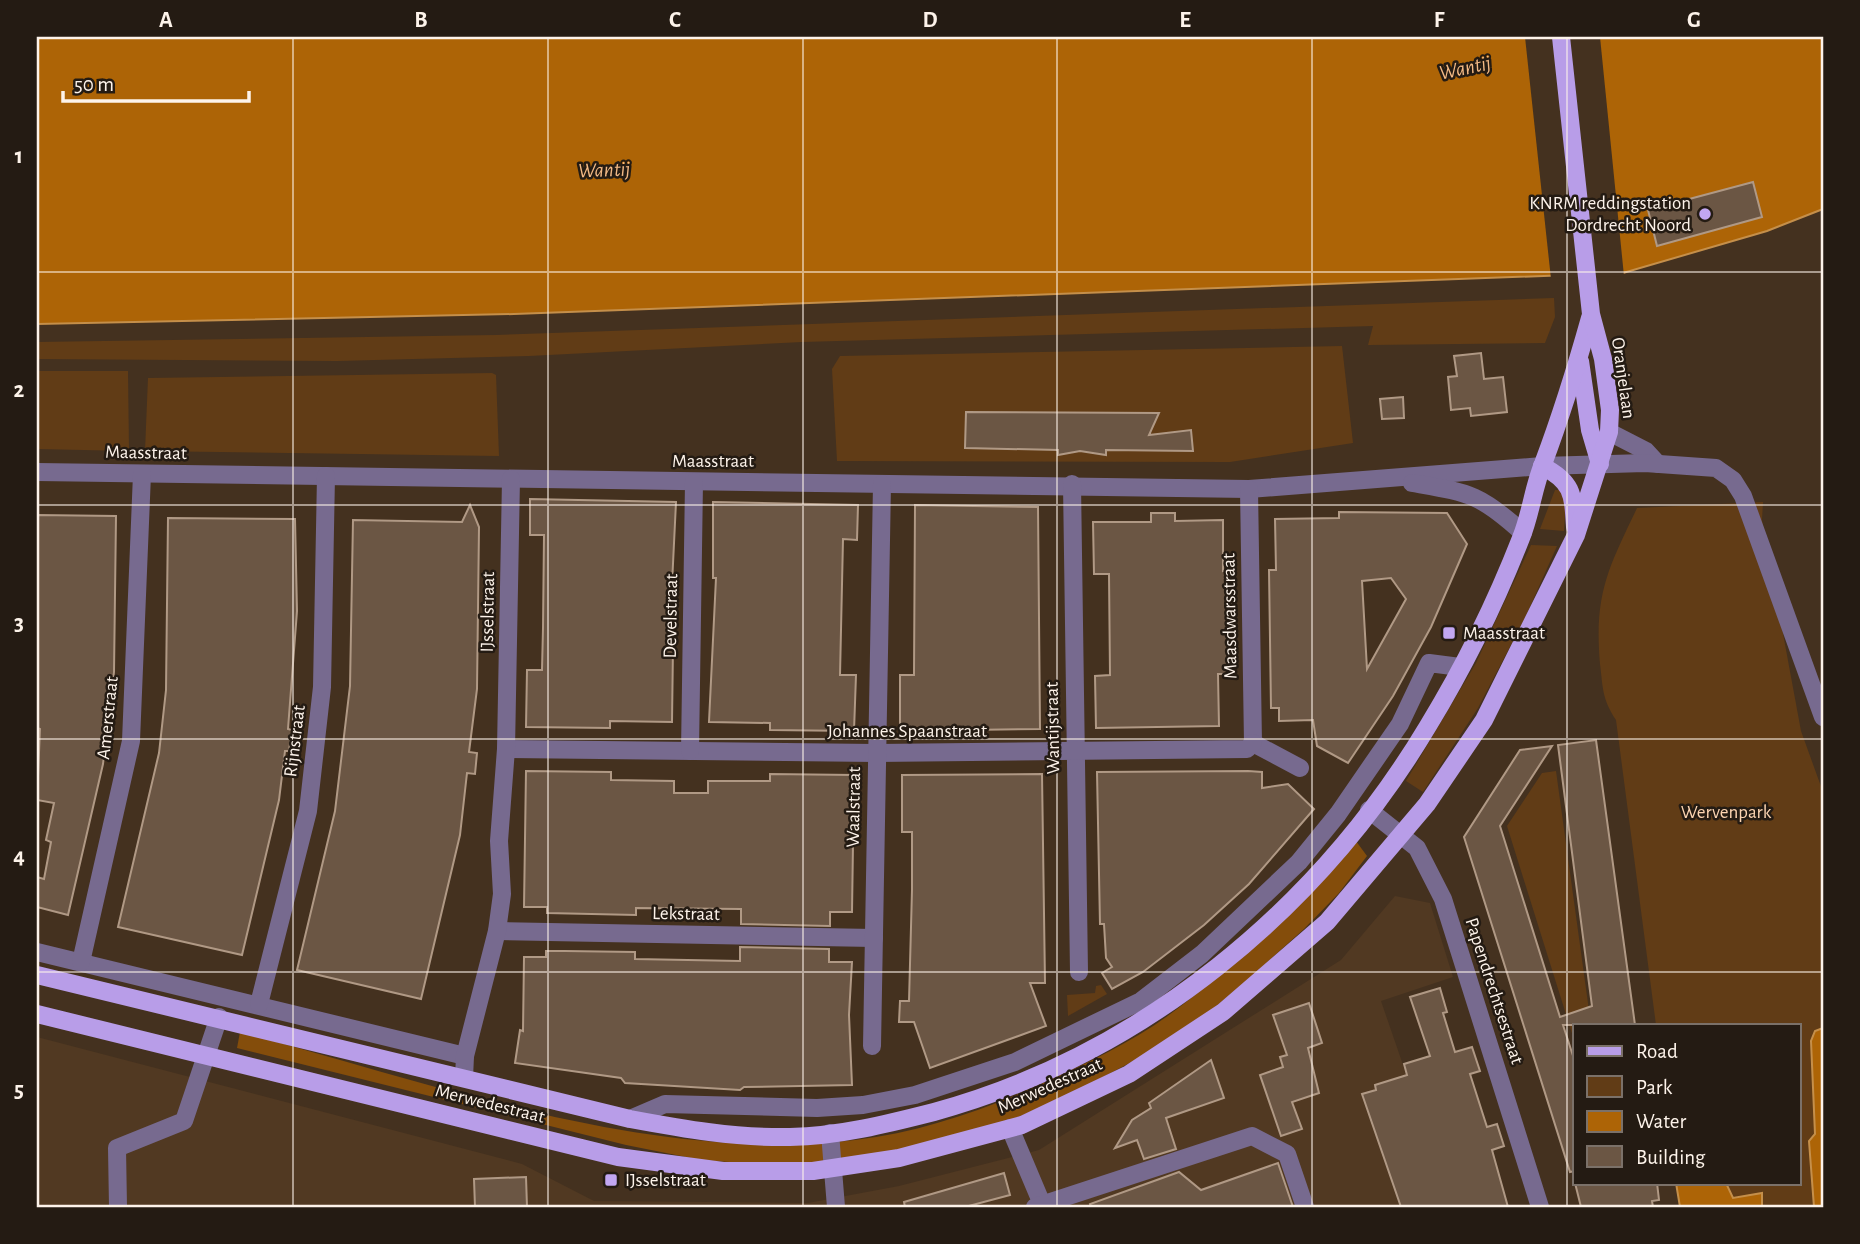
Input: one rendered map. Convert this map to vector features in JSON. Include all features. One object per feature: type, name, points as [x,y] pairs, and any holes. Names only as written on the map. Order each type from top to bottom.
[{"type":"main road","points":[[1561,37],[1591,314]]},
{"type":"main road","name":"Oranjelaan","points":[[1542,466],[1556,433],[1591,314]]},
{"type":"main road","name":"Oranjelaan","points":[[1591,314],[1602,359],[1609,432],[1600,464]]},
{"type":"main road","name":"Oranjelaan","points":[[1579,356],[1590,430],[1600,464]]},
{"type":"main road","name":"Merwedestraat","points":[[37,1014],[618,1157],[723,1171],[813,1171],[899,1158],[1010,1128],[1129,1074],[1223,1012],[1327,922],[1402,835],[1484,720],[1576,535],[1600,464]]},
{"type":"main road","points":[[1542,466],[1562,476],[1573,496],[1576,535]]},
{"type":"main road","name":"Merwedestraat","points":[[37,975],[631,1119],[722,1136],[793,1137],[831,1133],[888,1124],[992,1096],[1083,1055],[1158,1013],[1304,892],[1370,810],[1428,726],[1460,667],[1523,533],[1542,466]]},
{"type":"street","points":[[1609,432],[1646,451],[1658,464]]},
{"type":"street","name":"Maasstraat","points":[[37,472],[694,482],[1072,484],[1249,489],[1542,466],[1658,464],[1716,468],[1733,480],[1743,496],[1823,717]]},
{"type":"street","name":"Amerstraat","points":[[81,962],[131,741],[142,474]]},
{"type":"street","name":"Rijnstraat","points":[[259,1004],[308,811],[322,687],[326,476]]},
{"type":"street","name":"IJsselstraat","points":[[464,1078],[466,1056],[497,931],[502,894],[499,841],[506,749],[511,479]]},
{"type":"street","name":"Maasstraat","points":[[1388,479],[1465,492],[1490,503],[1523,533]]},
{"type":"street","name":"Develstraat","points":[[690,751],[694,482]]},
{"type":"street","name":"Waalstraat","points":[[872,1046],[882,484]]},
{"type":"street","name":"Wantijstraat","points":[[1072,484],[1079,972]]},
{"type":"street","name":"Maasdwarsstraat","points":[[1249,489],[1254,743]]},
{"type":"street","name":"Merwedestraat","points":[[631,1119],[665,1104],[817,1108],[863,1105],[915,1094],[1014,1062],[1141,1001],[1202,954],[1298,862],[1338,814],[1400,724],[1429,663],[1460,667]]},
{"type":"street","points":[[1254,743],[1300,768]]},
{"type":"street","name":"Johannes Spaanstraat","points":[[506,749],[1074,752],[1247,749],[1254,743]]},
{"type":"street","name":"Papendrechtsestraat","points":[[1370,810],[1417,848],[1443,899],[1540,1207]]},
{"type":"street","name":"Lekstraat","points":[[497,931],[874,938]]},
{"type":"street","points":[[37,952],[466,1056]]},
{"type":"street","points":[[118,1207],[117,1148],[184,1121],[219,1017]]},
{"type":"street","points":[[1010,1128],[1038,1206],[1252,1136],[1287,1154],[1305,1207]]},
{"type":"street","points":[[831,1133],[834,1199]]},
{"type":"shaded area","points":[[1353,837],[1367,856],[1339,893],[1304,929],[1200,1020],[1139,1058],[1071,1094],[1007,1122],[865,1159],[783,1166],[701,1160],[626,1145],[237,1048],[240,1032],[544,1114],[623,1130],[701,1141],[779,1144],[880,1136],[954,1118],[1002,1101],[1081,1066],[1147,1030],[1224,970]]},
{"type":"shaded area","points":[[1395,896],[1430,903],[1453,977],[1381,1001],[1452,1207],[37,1207],[37,1037],[522,1164],[594,1201],[808,1203],[899,1186],[1039,1150],[1341,960]]},
{"type":"green space","points":[[1554,298],[1555,317],[1545,343],[1368,345],[1373,326],[802,342],[529,356],[337,361],[37,359],[37,342],[496,335]]},
{"type":"green space","points":[[1342,346],[1353,443],[1230,462],[837,461],[832,369],[840,356]]},
{"type":"green space","points":[[37,371],[128,371],[129,451],[37,449]]},
{"type":"green space","points":[[496,375],[499,456],[145,451],[148,378]]},
{"type":"green space","points":[[1555,490],[1561,490],[1566,498],[1564,531],[1540,529]]},
{"type":"green space","name":"Wervenpark","points":[[1763,502],[1762,520],[1801,731],[1823,792],[1823,1167],[1815,1207],[1680,1207],[1677,1184],[1800,1184],[1800,1024],[1656,1024],[1616,720],[1608,706],[1603,687],[1599,640],[1601,600],[1605,583],[1637,508]]},
{"type":"green space","points":[[1531,545],[1557,546],[1525,618],[1478,708],[1423,792],[1406,781],[1476,663]]},
{"type":"green space","points":[[1556,771],[1591,1024],[1573,1024],[1573,1037],[1507,826],[1542,773]]},
{"type":"green space","points":[[1101,985],[1107,994],[1068,1016],[1067,995],[1095,993],[1096,986]]},
{"type":"water","name":"Wantij","points":[[37,37],[1823,37],[1823,209],[1767,231],[1623,273],[514,314],[37,324]]},
{"type":"water","points":[[1823,1028],[1823,1207],[1814,1207],[1809,1141],[1815,1134],[1811,1041],[1815,1031]]},
{"type":"water","points":[[1676,1184],[1726,1184],[1733,1198],[1762,1193],[1762,1207],[1680,1207]]},
{"type":"pier","points":[[1525,37],[1600,37],[1624,276],[1551,279]]},
{"type":"building","name":"KNRM reddingstation Dordrecht Noord","points":[[1753,182],[1762,217],[1657,246],[1648,210]]},
{"type":"building","points":[[1481,353],[1484,379],[1503,377],[1507,412],[1471,416],[1470,408],[1451,410],[1448,377],[1457,376],[1454,356]]},
{"type":"building","points":[[1403,397],[1404,418],[1382,419],[1380,399]]},
{"type":"building","points":[[966,412],[1159,413],[1149,435],[1191,430],[1193,451],[1106,450],[1106,455],[1080,451],[1058,455],[1058,450],[965,448]]},
{"type":"building","points":[[530,499],[676,502],[669,646],[673,646],[672,722],[610,721],[610,728],[526,727],[527,670],[542,670],[543,628],[544,535],[530,535]]},
{"type":"building","points":[[713,502],[858,505],[857,540],[843,539],[840,675],[856,675],[854,731],[770,730],[770,723],[709,722],[716,578],[713,578]]},
{"type":"building","points":[[470,505],[479,527],[477,689],[469,752],[477,753],[475,774],[467,773],[460,835],[421,999],[297,970],[335,811],[350,686],[353,520],[462,522]]},
{"type":"building","points":[[915,505],[1038,507],[1040,729],[900,731],[900,675],[914,675]]},
{"type":"building","points":[[1339,512],[1447,513],[1467,544],[1431,627],[1393,696],[1348,763],[1317,746],[1313,720],[1279,721],[1279,708],[1271,708],[1269,570],[1276,570],[1275,519],[1339,518]],"holes":[[[1391,578],[1406,599],[1367,669],[1362,581]]]},
{"type":"building","points":[[1151,513],[1175,513],[1175,521],[1223,520],[1223,571],[1231,570],[1233,674],[1218,674],[1219,726],[1096,728],[1095,676],[1110,675],[1109,574],[1094,574],[1093,522],[1151,522]]},
{"type":"building","points":[[37,515],[116,516],[114,672],[103,764],[68,915],[37,907],[37,877],[44,879],[51,842],[46,840],[54,803],[37,800],[40,729],[37,728]]},
{"type":"building","points":[[168,518],[295,519],[297,611],[288,729],[292,730],[289,751],[285,751],[279,800],[242,955],[118,927],[159,753],[166,690]]},
{"type":"building","points":[[1596,740],[1635,1024],[1563,1025],[1573,1056],[1573,1171],[1570,1172],[1464,837],[1520,750],[1552,746],[1500,826],[1560,1017],[1592,1006],[1558,745]]},
{"type":"building","points":[[526,771],[611,772],[611,780],[674,781],[674,793],[708,793],[708,781],[770,781],[770,774],[854,775],[852,912],[830,912],[830,926],[741,924],[741,909],[636,908],[636,915],[547,913],[547,907],[524,907]]},
{"type":"building","points":[[1097,772],[1262,772],[1262,788],[1288,784],[1314,809],[1249,884],[1204,925],[1143,972],[1112,989],[1102,973],[1112,967],[1106,958],[1104,924],[1100,924]]},
{"type":"building","points":[[1042,774],[1045,983],[1030,983],[1046,1026],[930,1068],[914,1022],[899,1022],[900,1001],[909,1001],[912,890],[912,832],[902,832],[902,775]]},
{"type":"building","points":[[740,947],[829,949],[829,962],[852,962],[849,1015],[852,1085],[744,1087],[740,1090],[625,1083],[621,1078],[515,1063],[520,1030],[523,1031],[524,957],[546,957],[546,951],[635,952],[635,959],[740,961]]},
{"type":"building","points":[[1440,988],[1447,1012],[1443,1013],[1455,1052],[1472,1047],[1480,1071],[1470,1074],[1487,1127],[1497,1124],[1504,1146],[1492,1150],[1508,1207],[1401,1207],[1362,1094],[1376,1090],[1375,1085],[1407,1075],[1404,1064],[1430,1056],[1410,997]]},
{"type":"building","points":[[1309,1003],[1322,1043],[1308,1048],[1319,1093],[1292,1102],[1302,1129],[1281,1136],[1260,1075],[1283,1067],[1280,1057],[1287,1055],[1273,1015]]},
{"type":"building","points":[[1211,1060],[1224,1098],[1166,1118],[1176,1149],[1144,1159],[1137,1140],[1115,1148],[1132,1120],[1151,1108],[1149,1103]]},
{"type":"building","points":[[1278,1163],[1293,1207],[1091,1207],[1090,1204],[1179,1172],[1201,1190]]},
{"type":"building","points":[[1004,1173],[1010,1195],[965,1207],[905,1207],[904,1202]]},
{"type":"building","points":[[526,1177],[527,1207],[475,1207],[474,1179]]},
{"type":"building","points":[[1575,1184],[1657,1184],[1659,1200],[1652,1201],[1653,1207],[1581,1207]]},
{"type":"place","name":"KNRM reddingstation Dordrecht Noord","points":[[1705,214]]},
{"type":"place","name":"Maasstraat","points":[[1449,633]]},
{"type":"place","name":"IJsselstraat","points":[[611,1180]]}]
